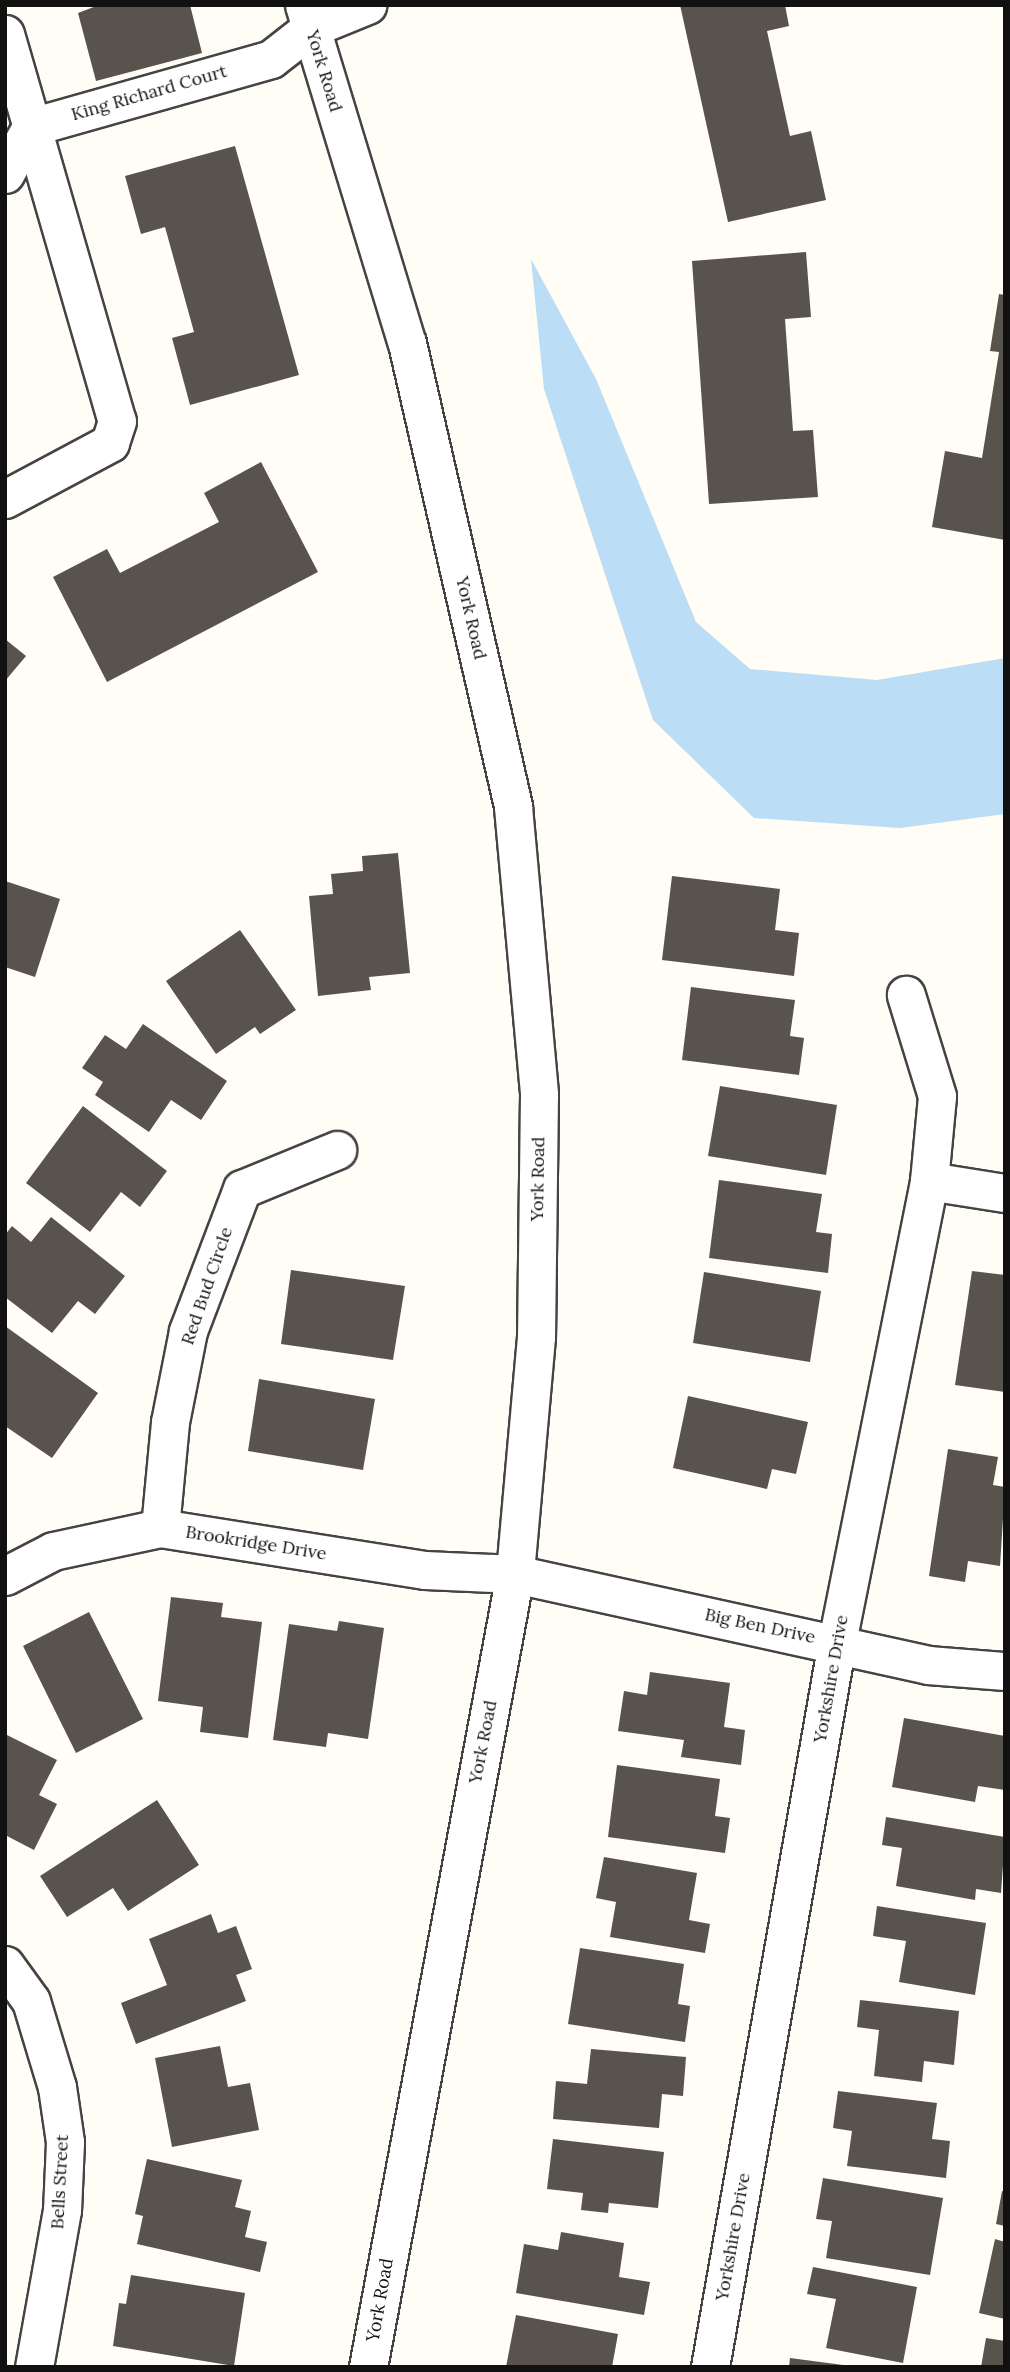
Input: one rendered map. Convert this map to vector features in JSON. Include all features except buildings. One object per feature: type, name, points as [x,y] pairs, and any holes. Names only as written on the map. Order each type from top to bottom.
[{"type":"street","name":"King Richard Court","points":[[31,127],[271,59],[307,17],[367,5]]},
{"type":"street","name":"York Road","points":[[307,17],[407,343],[513,807],[539,1094],[536,1337],[515,1574],[368,2367]]},
{"type":"street","points":[[5,34],[117,421],[110,443],[5,499]]},
{"type":"street","points":[[5,174],[31,127]]},
{"type":"street","name":"Yorkshire Drive","points":[[710,2367],[837,1642],[929,1181],[937,1096],[906,995]]},
{"type":"street","name":"Red Bud Circle","points":[[160,1528],[170,1422],[188,1331],[242,1189],[337,1150]]},
{"type":"street","points":[[929,1181],[1005,1193]]},
{"type":"street","name":"Brookridge Drive","points":[[5,1576],[53,1552],[160,1528],[425,1570],[515,1574]]},
{"type":"street","name":"Big Ben Drive","points":[[515,1574],[837,1642],[928,1665],[1005,1671]]},
{"type":"street","name":"Bells Street","points":[[5,1965],[31,2001],[57,2087],[65,2142],[62,2210],[34,2367]]},
{"type":"water","points":[[531,259],[596,379],[696,622],[750,669],[877,680],[1005,658],[1005,814],[900,828],[754,818],[653,720],[544,389]]}]
